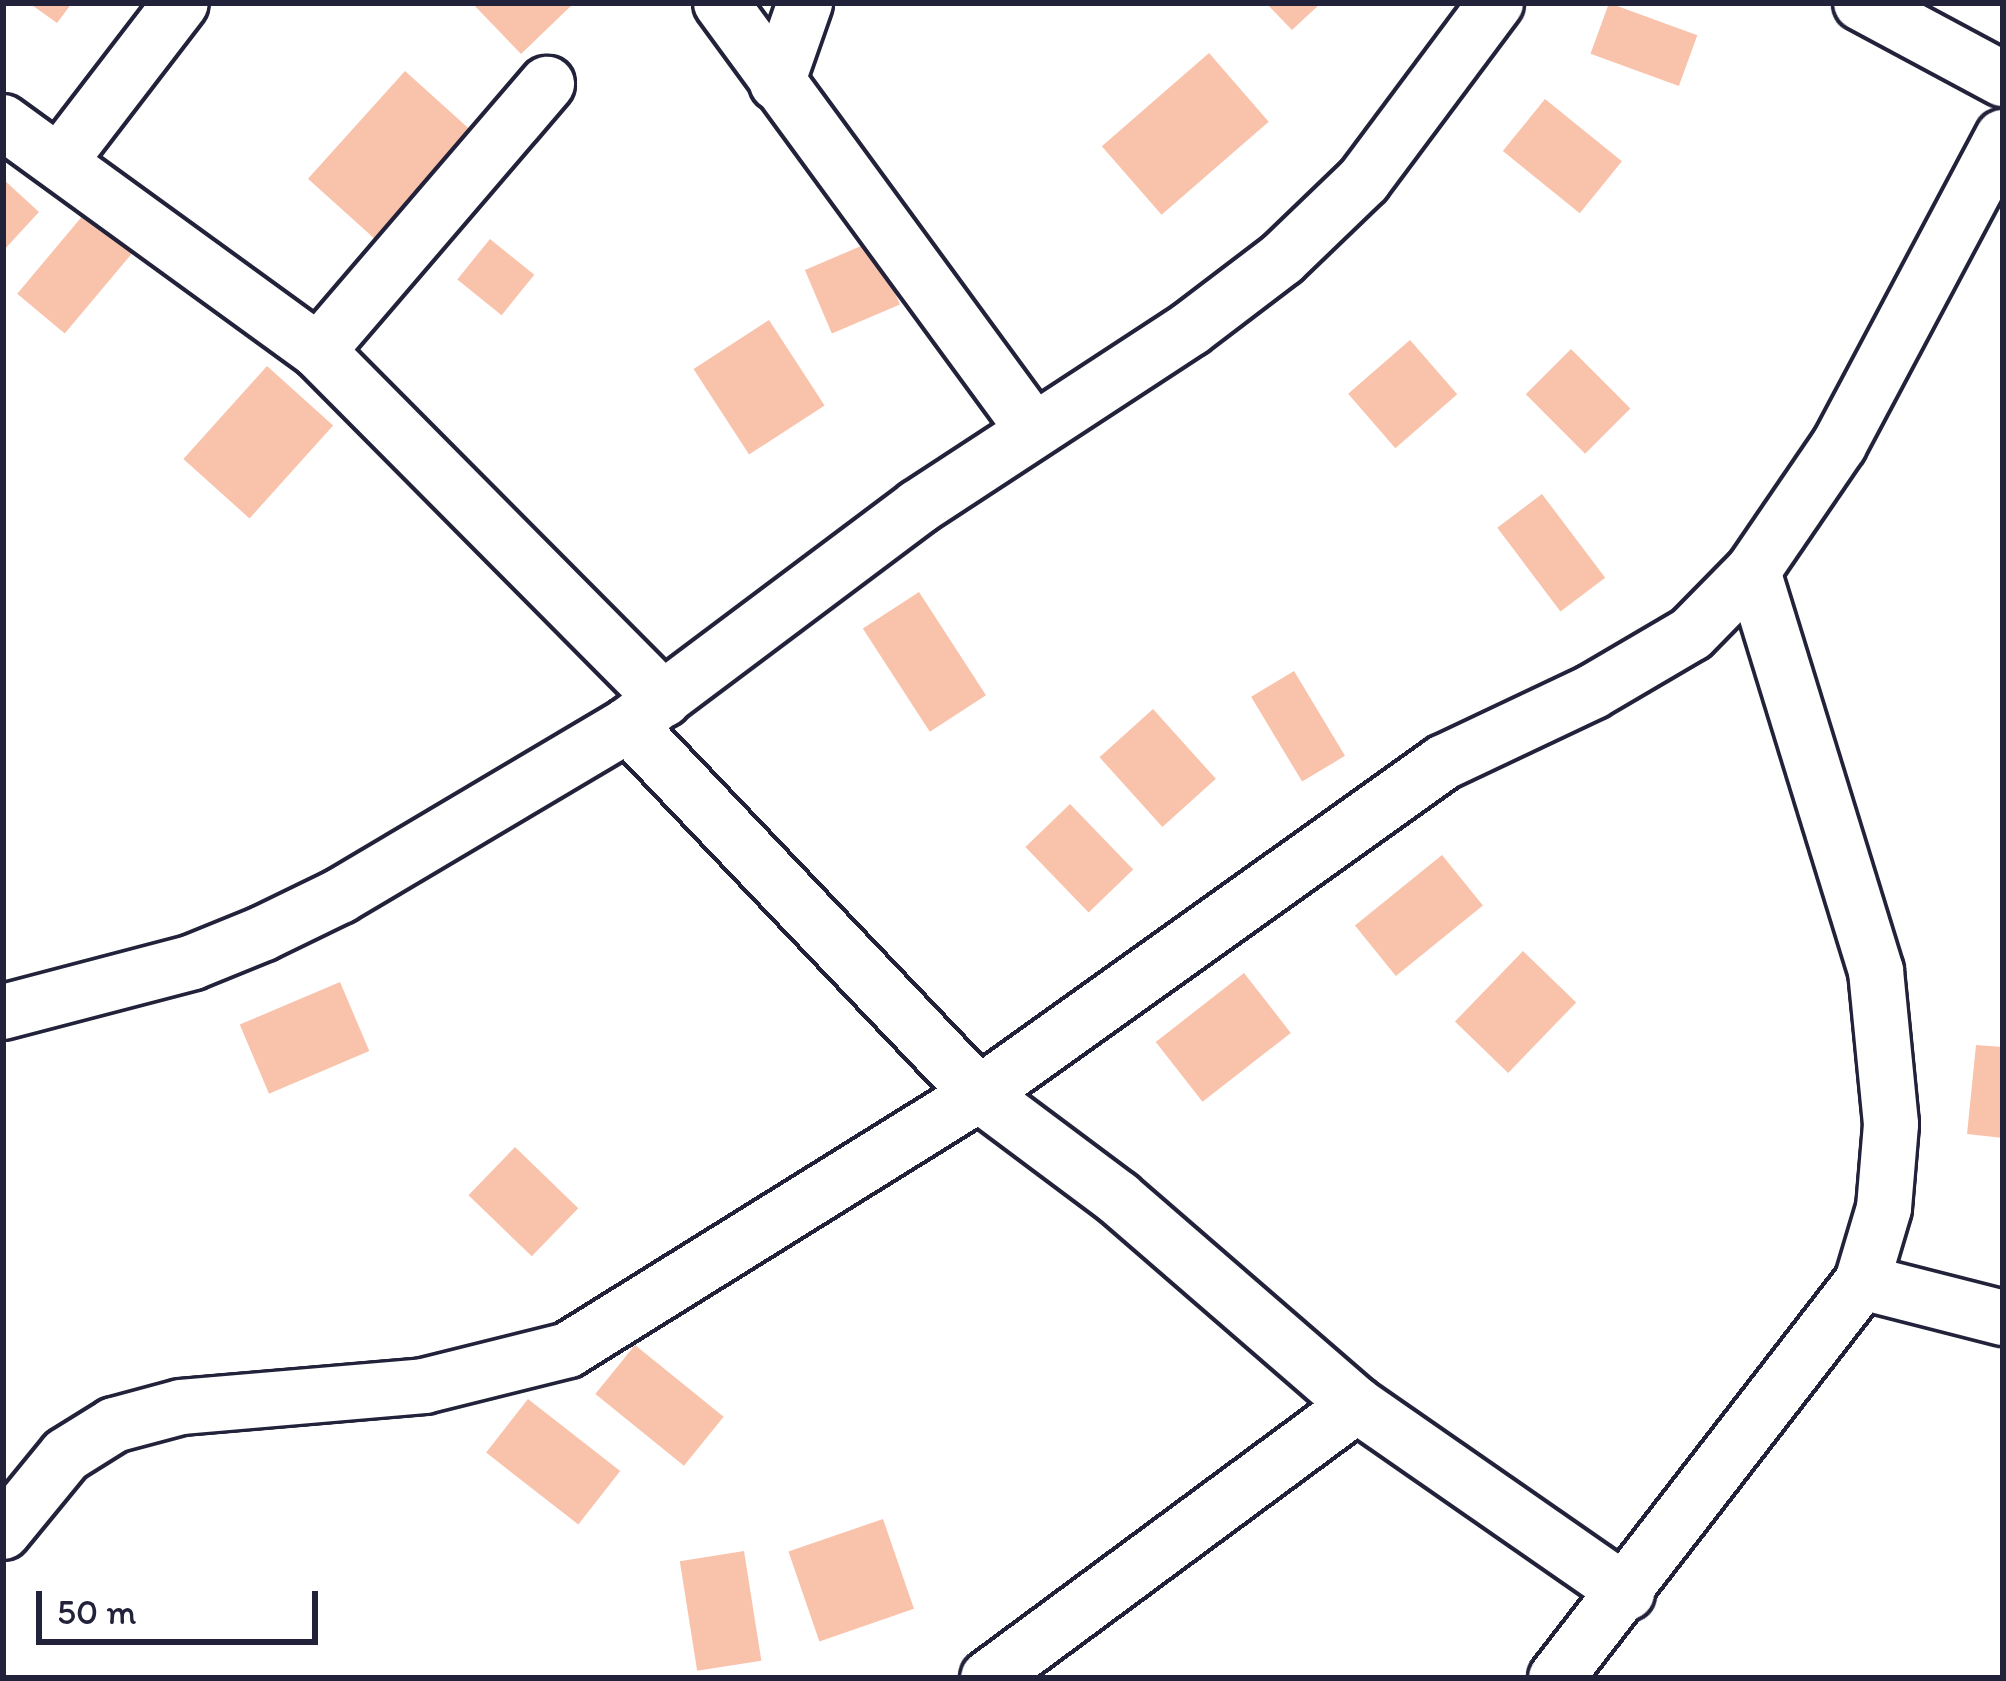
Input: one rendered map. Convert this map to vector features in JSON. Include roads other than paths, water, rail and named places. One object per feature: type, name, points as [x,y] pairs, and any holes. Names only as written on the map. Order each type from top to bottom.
[{"type":"street","points":[[62,158],[181,3]]},
{"type":"street","points":[[721,3],[1032,428]]},
{"type":"street","points":[[777,83],[805,3]]},
{"type":"street","points":[[3,1012],[193,962],[264,933],[340,896],[646,712],[1032,428],[1190,329],[1282,259],[1364,180],[1496,3]]},
{"type":"street","points":[[1862,3],[2003,80]]},
{"type":"street","points":[[318,351],[547,84]]},
{"type":"street","points":[[3,122],[62,158],[318,351],[646,712],[979,1094],[1118,1198],[1357,1405],[1627,1594]]},
{"type":"street","points":[[3,1532],[66,1455],[114,1425],[182,1407],[424,1386],[568,1350],[979,1094],[1444,762],[1592,692],[1691,634],[1753,571],[1839,445],[2003,137]]},
{"type":"street","points":[[1556,1678],[1627,1594],[1862,1282],[1884,1208],[1886,1031],[1862,914],[1753,571]]},
{"type":"street","points":[[1862,1282],[2003,1318]]},
{"type":"street","points":[[988,1678],[1357,1405]]}]
